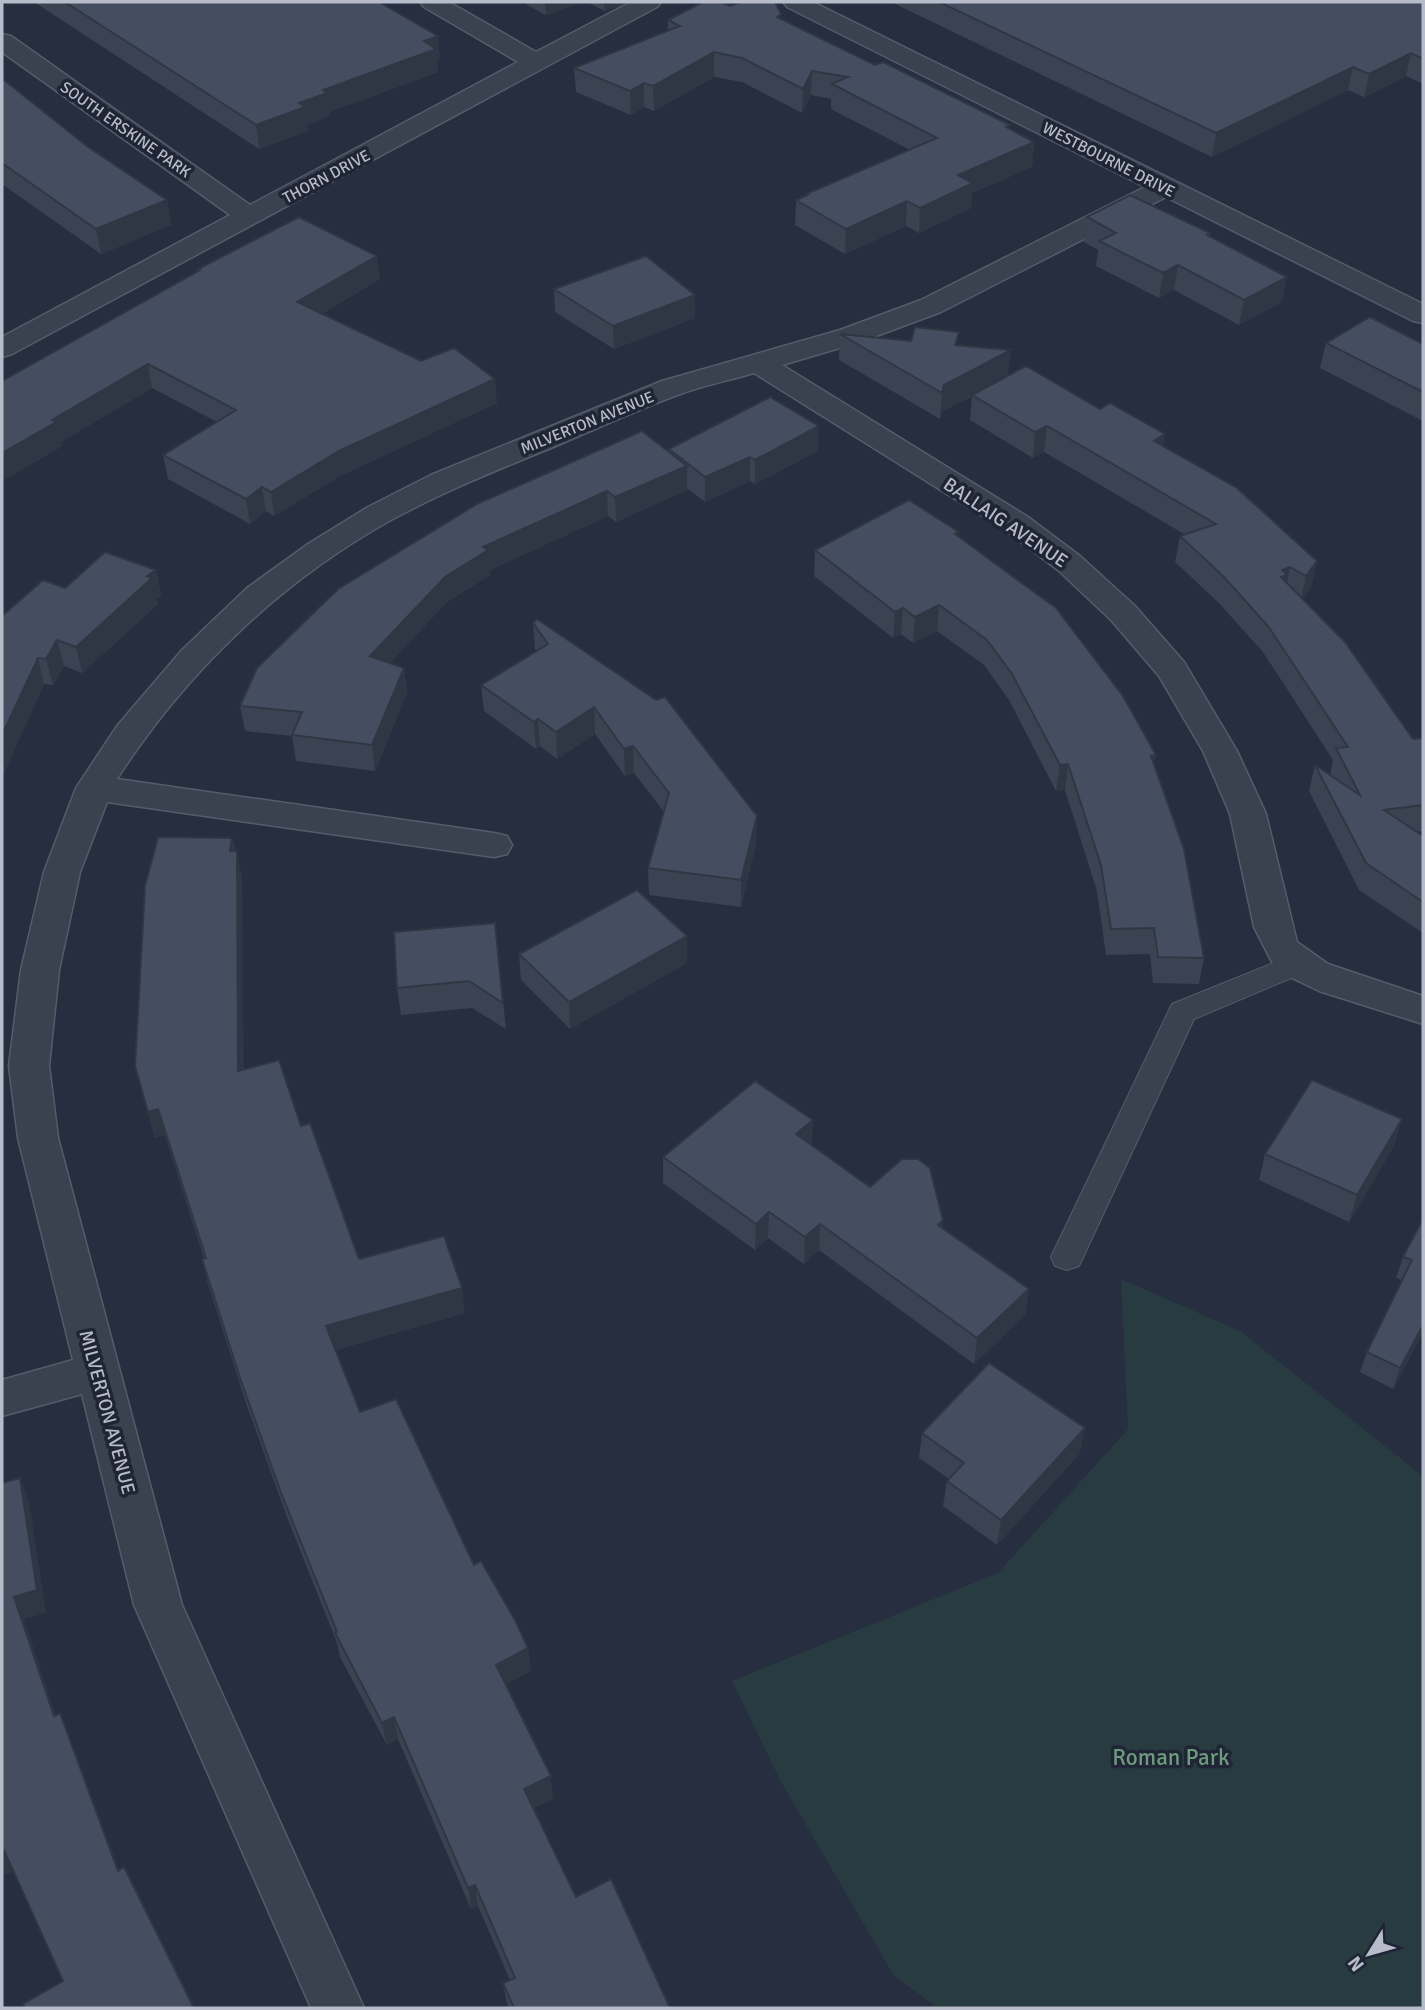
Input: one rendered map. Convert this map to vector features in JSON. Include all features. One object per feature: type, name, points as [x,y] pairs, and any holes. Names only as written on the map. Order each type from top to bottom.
[{"type":"street","points":[[432,2],[535,62]]},
{"type":"street","name":"THORN DRIVE","points":[[2,348],[649,2]]},
{"type":"street","name":"WESTBOURNE DRIVE","points":[[795,2],[1423,315]]},
{"type":"street","name":"SOUTH ERSKINE PARK","points":[[2,41],[250,217]]},
{"type":"street","name":"MILVERTON AVENUE","points":[[338,2008],[158,1605],[37,1138],[29,1066],[40,970],[62,872],[94,788],[129,734],[194,658],[259,595],[319,551],[379,514],[442,482],[672,387],[872,329],[931,306],[1166,187]]},
{"type":"street","name":"BALLAIG AVENUE","points":[[757,362],[1017,524],[1069,563],[1123,613],[1172,670],[1220,751],[1248,814],[1279,944],[1298,964]]},
{"type":"street","points":[[94,788],[494,845]]},
{"type":"street","points":[[1298,964],[1320,975],[1423,1010]]},
{"type":"street","points":[[2,1398],[97,1372]]},
{"type":"lane","points":[[1067,1256],[1184,1012],[1298,964]]},
{"type":"green space","name":"Roman Park","points":[[1121,1279],[1240,1331],[1423,1476],[1423,2008],[938,2008],[894,1976],[780,1780],[732,1681],[998,1573],[1128,1429]]},
{"type":"building","points":[[65,2],[379,2],[438,36],[424,41],[436,49],[323,90],[327,93],[299,103],[305,107],[256,125]]},
{"type":"building","points":[[703,2],[721,2],[730,6],[741,2],[775,2],[781,14],[777,17],[875,65],[883,62],[1010,125],[1006,127],[1034,142],[958,175],[973,183],[920,208],[907,201],[846,229],[796,200],[937,138],[832,84],[848,77],[812,71],[803,89],[742,58],[714,52],[653,86],[644,83],[630,91],[574,68],[680,26],[668,20]]},
{"type":"building","points":[[939,2],[1423,2],[1423,59],[1411,53],[1369,74],[1353,67],[1216,133]]},
{"type":"building","points":[[4,80],[88,147],[167,200],[96,229],[2,163]]},
{"type":"building","points":[[1130,195],[1210,233],[1207,235],[1287,277],[1244,300],[1178,265],[1163,273],[1099,241],[1116,233],[1087,217]]},
{"type":"building","points":[[299,217],[377,256],[297,302],[421,361],[454,348],[495,379],[339,451],[271,492],[262,487],[246,499],[163,455],[236,410],[148,364],[52,420],[56,422],[2,453],[2,381],[200,270],[198,269]]},
{"type":"building","points":[[646,256],[695,295],[613,326],[554,289]]},
{"type":"building","points":[[1370,317],[1423,344],[1423,392],[1326,343]]},
{"type":"building","points":[[915,327],[959,332],[955,345],[1011,350],[944,385],[942,393],[840,334],[911,341]]},
{"type":"building","points":[[1026,366],[1100,409],[1110,403],[1165,434],[1154,441],[1237,488],[1317,561],[1306,576],[1290,567],[1282,570],[1287,575],[1281,577],[1345,642],[1413,739],[1423,738],[1423,805],[1384,810],[1423,836],[1423,902],[1366,863],[1315,765],[1360,795],[1336,748],[1348,747],[1268,626],[1223,576],[1180,536],[1216,524],[1047,426],[1035,432],[972,395]]},
{"type":"building","points":[[770,397],[819,426],[755,460],[750,457],[705,477],[669,449]]},
{"type":"building","points":[[642,431],[687,466],[615,497],[607,491],[483,547],[488,550],[445,577],[370,656],[404,668],[372,745],[292,735],[302,712],[240,706],[257,668],[338,589],[477,504]]},
{"type":"building","points":[[909,500],[959,532],[955,534],[1056,608],[1123,696],[1156,755],[1151,756],[1184,849],[1204,958],[1158,957],[1154,928],[1111,929],[1101,865],[1068,764],[1060,765],[1012,674],[987,640],[939,605],[915,617],[903,608],[895,612],[815,550]]},
{"type":"building","points":[[105,552],[156,570],[147,576],[152,578],[76,647],[57,640],[46,659],[38,658],[2,735],[2,616],[43,580],[65,588]]},
{"type":"building","points":[[537,619],[656,700],[665,697],[757,816],[741,880],[648,868],[669,793],[633,746],[624,749],[594,707],[556,732],[538,719],[534,722],[481,685],[548,644],[533,623]]},
{"type":"building","points":[[158,837],[232,838],[230,851],[237,851],[238,1071],[279,1060],[301,1126],[310,1123],[359,1259],[444,1236],[462,1288],[326,1326],[360,1412],[396,1399],[474,1565],[481,1561],[515,1620],[528,1648],[496,1665],[551,1776],[524,1789],[576,1897],[611,1879],[670,2008],[514,2008],[503,1983],[515,1978],[475,1885],[468,1888],[394,1717],[382,1723],[335,1633],[337,1632],[281,1493],[240,1378],[202,1259],[206,1258],[158,1109],[148,1112],[135,1066],[145,886]]},
{"type":"building","points":[[637,890],[687,936],[569,1002],[519,954]]},
{"type":"building","points":[[495,923],[503,1003],[469,981],[397,988],[394,932]]},
{"type":"building","points":[[1312,1080],[1402,1119],[1357,1195],[1265,1154]]},
{"type":"building","points":[[755,1081],[813,1120],[796,1134],[870,1187],[902,1159],[918,1159],[930,1168],[943,1220],[938,1225],[1029,1289],[977,1338],[820,1224],[805,1237],[769,1212],[756,1224],[663,1157]]},
{"type":"building","points":[[1423,1219],[1423,1325],[1400,1368],[1367,1352],[1412,1260],[1403,1257]]},
{"type":"building","points":[[989,1363],[1085,1428],[1001,1520],[947,1481],[964,1463],[922,1433]]},
{"type":"building","points":[[20,1478],[37,1590],[14,1597],[54,1716],[60,1713],[118,1871],[124,1867],[194,2008],[25,2008],[23,2004],[63,1981],[4,1850],[2,1851],[2,1483]]}]
